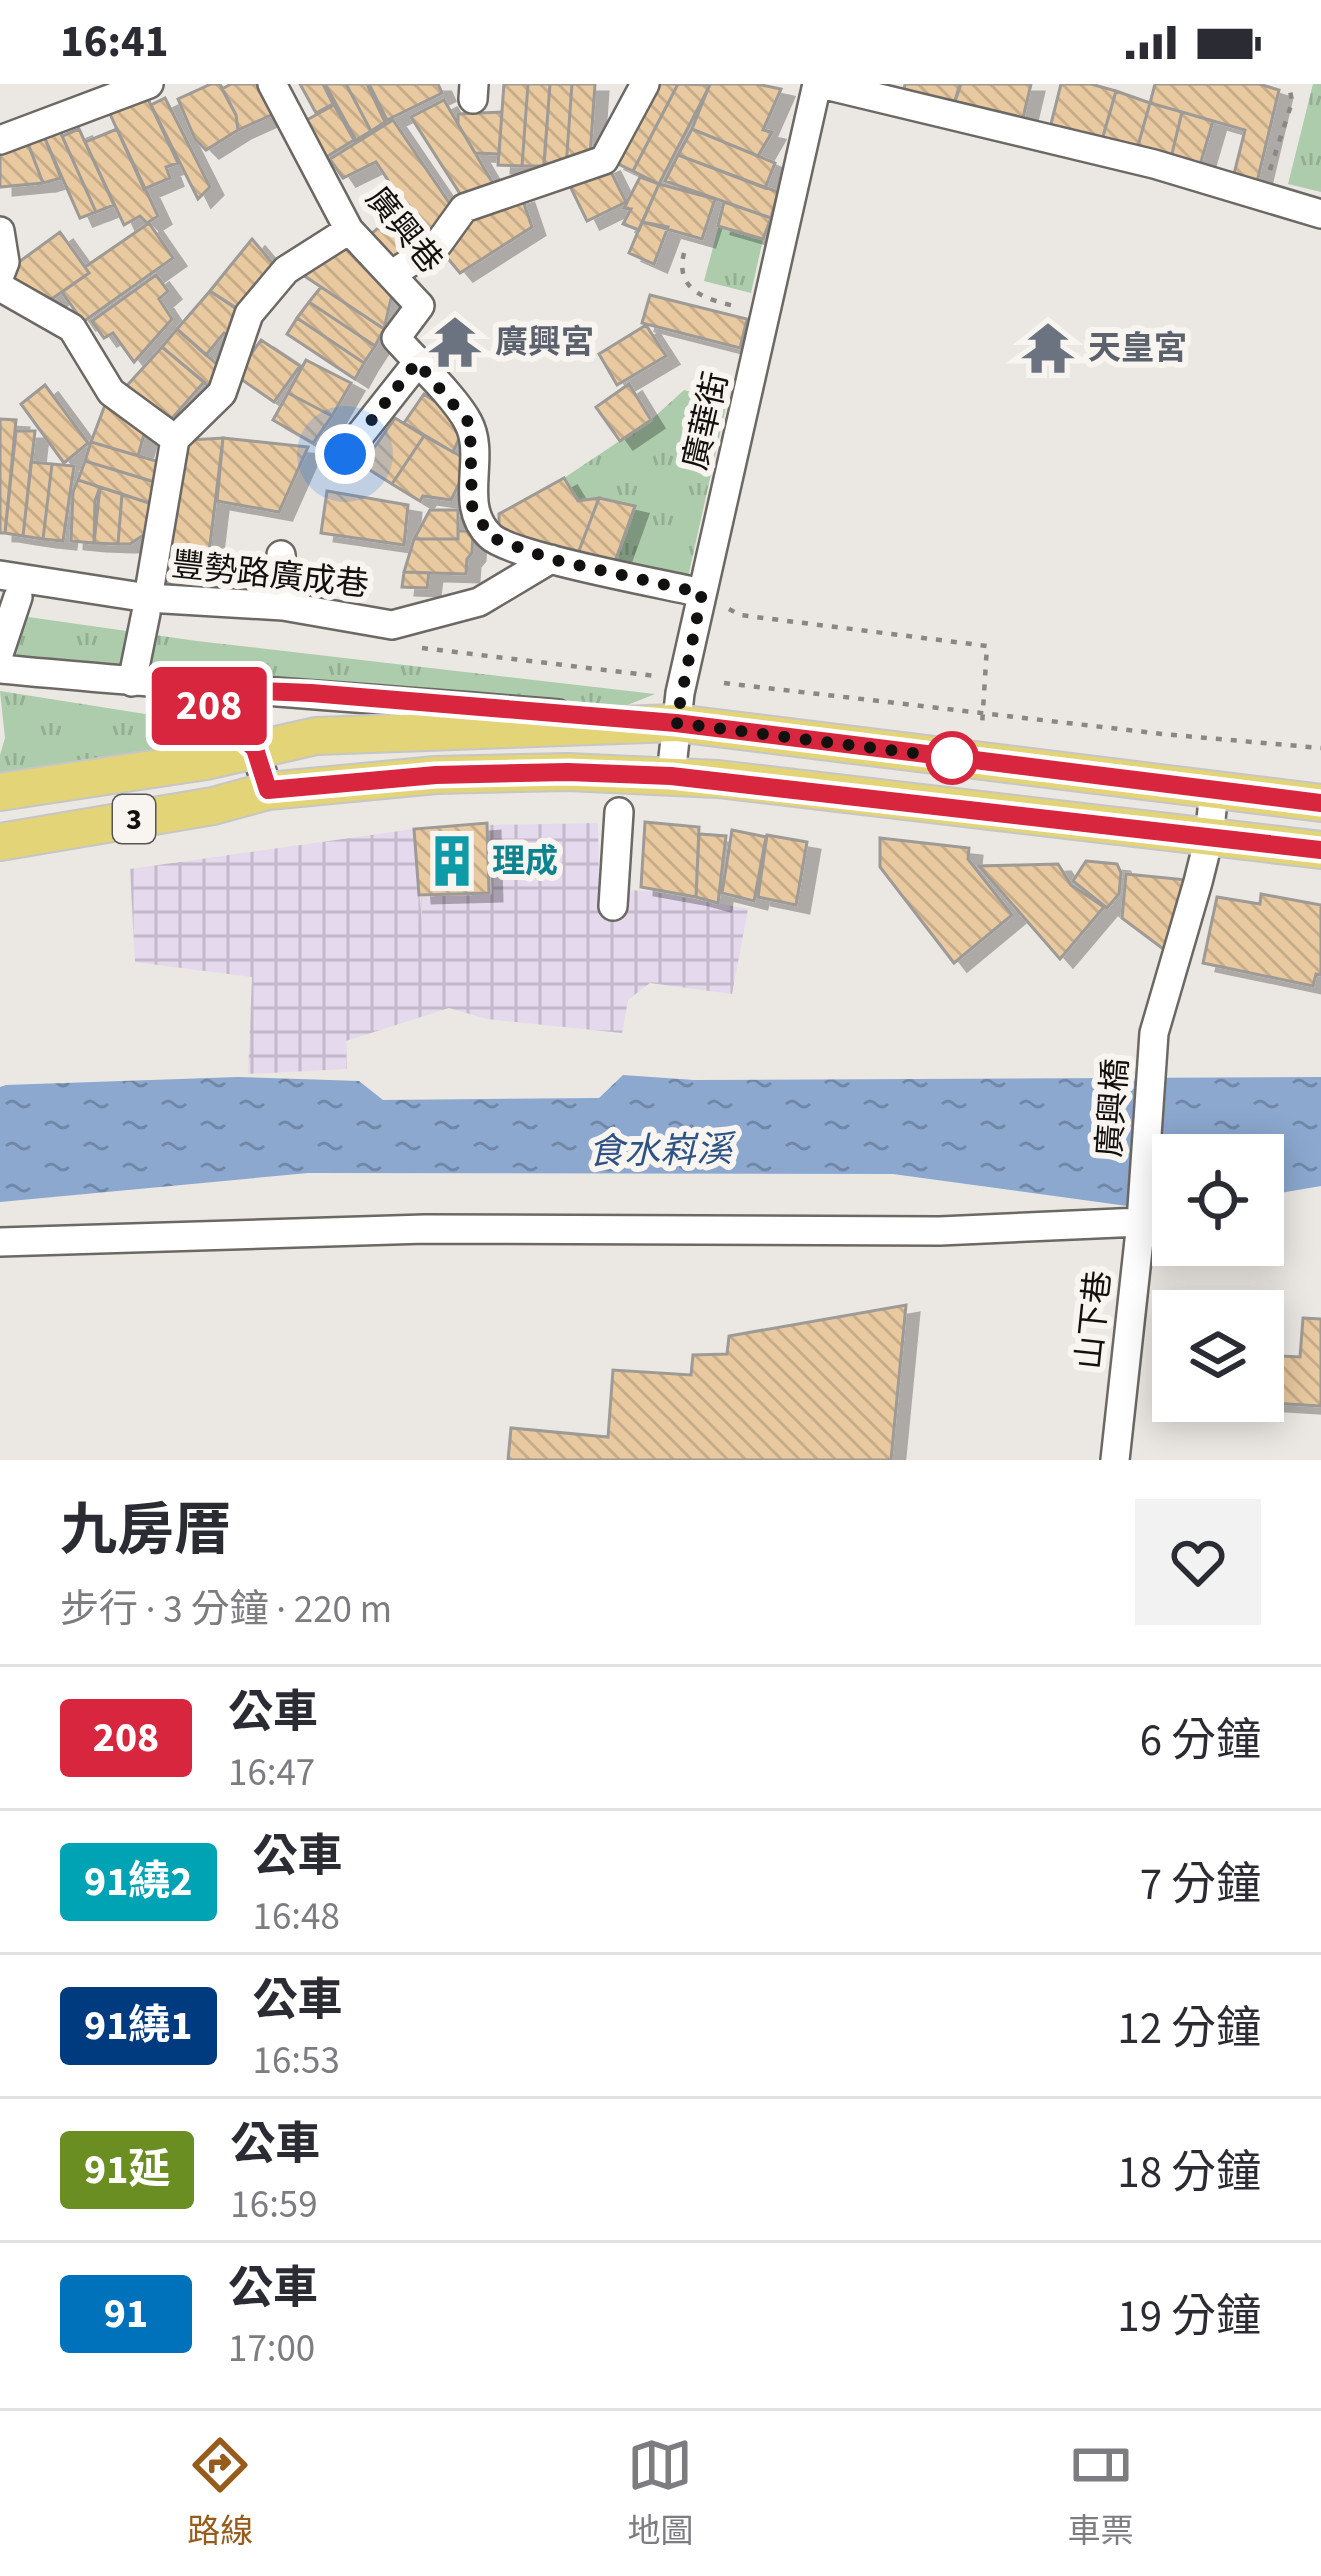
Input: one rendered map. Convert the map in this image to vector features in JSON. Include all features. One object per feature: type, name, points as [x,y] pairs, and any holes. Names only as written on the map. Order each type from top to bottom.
[{"type":"main road","name":"3","points":[[0,792],[206,761],[316,736],[676,723],[1321,803]]},
{"type":"main road","name":"3","points":[[0,842],[213,806],[268,790],[436,775],[568,772],[671,776],[1321,850]]},
{"type":"street","points":[[0,140],[149,84]]},
{"type":"street","name":"廣興巷","points":[[272,84],[349,230],[420,306],[396,338],[417,362]]},
{"type":"street","points":[[391,275],[438,244],[464,208],[604,160],[645,84]]},
{"type":"street","points":[[819,84],[1154,164],[1321,214]]},
{"type":"street","name":"廣華街","points":[[671,776],[676,723],[702,593],[819,84]]},
{"type":"street","points":[[0,287],[72,328],[111,392],[175,439],[222,392],[249,314],[286,270],[349,230]]},
{"type":"street","points":[[0,231],[5,262],[0,275]]},
{"type":"street","points":[[345,454],[417,362],[470,424],[472,506],[490,537],[551,559],[702,593]]},
{"type":"street","name":"豐勢路廣成巷","points":[[175,439],[147,606],[283,606],[392,626],[479,602],[551,559]]},
{"type":"street","points":[[281,555],[283,606]]},
{"type":"street","points":[[0,574],[28,592],[147,606],[132,682]]},
{"type":"street","points":[[0,651],[28,592]]},
{"type":"street","points":[[0,669],[189,688],[311,693],[676,723]]},
{"type":"street","points":[[189,688],[255,749],[268,790]]},
{"type":"street","points":[[1209,838],[1214,791]]},
{"type":"street","points":[[613,906],[619,812]]},
{"type":"street","name":"廣興橋","points":[[1143,1187],[1154,1033],[1209,838]]},
{"type":"street","name":"山下巷","points":[[1115,1460],[1143,1187]]},
{"type":"street","points":[[0,1242],[425,1229],[940,1231],[1141,1222]]},
{"type":"path","points":[[1261,198],[1292,102],[1289,84]]},
{"type":"path","points":[[684,253],[680,267],[687,285],[702,298],[768,313]]},
{"type":"path","points":[[702,593],[740,615],[987,646],[982,762]]},
{"type":"path","points":[[724,682],[1321,748]]},
{"type":"shaded area","points":[[598,823],[599,889],[649,891],[748,909],[732,994],[650,983],[628,1000],[622,1033],[487,1019],[449,1008],[346,1041],[347,1069],[248,1074],[252,977],[135,962],[130,869],[414,829],[422,924],[421,897],[492,894],[489,825]]},
{"type":"green space","points":[[1313,84],[1321,84],[1321,192],[1288,184]]},
{"type":"green space","points":[[719,225],[763,239],[751,293],[704,281]]},
{"type":"green space","points":[[684,390],[727,402],[687,582],[613,567],[634,506],[599,498],[578,501],[564,478],[651,420]]},
{"type":"green space","points":[[0,613],[197,641],[655,694],[620,708],[0,658]]},
{"type":"green space","points":[[0,691],[158,716],[199,729],[233,754],[0,795],[5,738]]},
{"type":"water","name":"食水嵙溪","points":[[623,1075],[694,1080],[1321,1077],[1321,1186],[1284,1192],[1284,1134],[1152,1134],[1152,1209],[893,1174],[308,1173],[0,1202],[0,1087],[6,1085],[238,1077],[359,1081],[383,1100],[599,1098]]},
{"type":"building","points":[[220,84],[236,115],[238,130],[206,150],[195,139],[178,99]]},
{"type":"building","points":[[231,84],[266,84],[280,111],[238,130],[222,89]]},
{"type":"building","points":[[300,84],[323,84],[333,104],[316,113]]},
{"type":"building","points":[[325,84],[346,84],[371,131],[356,140]]},
{"type":"building","points":[[346,84],[367,84],[385,122],[371,131]]},
{"type":"building","points":[[369,84],[438,84],[442,93],[387,120]]},
{"type":"building","points":[[504,84],[528,84],[522,166],[498,165]]},
{"type":"building","points":[[528,84],[550,84],[544,166],[522,166]]},
{"type":"building","points":[[550,84],[572,84],[566,167],[543,175]]},
{"type":"building","points":[[572,84],[595,84],[590,156],[566,167]]},
{"type":"building","points":[[650,84],[678,84],[633,171],[612,161]]},
{"type":"building","points":[[678,84],[710,85],[659,184],[633,171]]},
{"type":"building","points":[[710,84],[781,89],[763,130],[772,132],[758,156],[692,129]]},
{"type":"building","points":[[905,84],[960,84],[954,104],[904,89]]},
{"type":"building","points":[[961,84],[1031,84],[1022,122],[954,104]]},
{"type":"building","points":[[1061,84],[1091,84],[1116,91],[1102,140],[1050,128]]},
{"type":"building","points":[[1155,84],[1259,84],[1279,90],[1257,182],[1234,174],[1245,130],[1150,103]]},
{"type":"building","points":[[1116,91],[1150,103],[1137,149],[1102,140]]},
{"type":"building","points":[[147,97],[178,163],[166,167],[170,178],[144,189],[110,114]]},
{"type":"building","points":[[165,98],[210,187],[198,199],[151,105]]},
{"type":"building","points":[[444,100],[498,192],[464,200],[411,117]]},
{"type":"building","points":[[1150,103],[1182,112],[1171,158],[1137,149]]},
{"type":"building","points":[[334,105],[354,140],[323,159],[303,122]]},
{"type":"building","points":[[502,112],[499,154],[475,153],[458,124],[458,114]]},
{"type":"building","points":[[1182,112],[1213,121],[1200,165],[1171,158]]},
{"type":"building","points":[[393,120],[456,213],[395,267],[366,238],[405,206],[376,162],[343,178],[330,159]]},
{"type":"building","points":[[59,129],[96,212],[80,218],[43,134]]},
{"type":"building","points":[[79,129],[114,205],[96,212],[62,136]]},
{"type":"building","points":[[117,129],[158,216],[147,223],[140,216],[124,225],[85,142]]},
{"type":"building","points":[[692,129],[775,163],[765,188],[678,155]]},
{"type":"building","points":[[43,134],[61,178],[43,183],[27,141]]},
{"type":"building","points":[[27,141],[43,183],[0,187],[0,151]]},
{"type":"building","points":[[678,155],[778,192],[771,218],[665,181]]},
{"type":"building","points":[[607,164],[626,202],[587,221],[568,182]]},
{"type":"building","points":[[640,177],[659,184],[639,230],[623,224],[631,209],[624,208]]},
{"type":"building","points":[[659,184],[715,199],[702,239],[642,222]]},
{"type":"building","points":[[521,195],[532,227],[460,273],[440,249],[468,211]]},
{"type":"building","points":[[724,202],[771,218],[763,239],[718,226]]},
{"type":"building","points":[[642,222],[668,227],[654,264],[629,253]]},
{"type":"building","points":[[149,223],[173,258],[83,322],[62,292],[89,273],[85,267]]},
{"type":"building","points":[[60,232],[89,273],[43,305],[1,283],[8,270]]},
{"type":"building","points":[[252,239],[274,265],[238,309],[210,291]]},
{"type":"building","points":[[347,240],[393,290],[384,329],[297,271]]},
{"type":"building","points":[[156,275],[168,291],[159,299],[172,319],[134,362],[113,333],[104,338],[92,321]]},
{"type":"building","points":[[321,287],[384,329],[375,346],[309,302]]},
{"type":"building","points":[[210,291],[244,314],[230,335],[224,333],[206,355],[177,329]]},
{"type":"building","points":[[650,295],[747,319],[740,348],[642,323]]},
{"type":"building","points":[[309,302],[375,346],[364,363],[297,318]]},
{"type":"building","points":[[297,318],[364,363],[355,379],[287,334]]},
{"type":"building","points":[[646,325],[666,356],[617,385],[599,354]]},
{"type":"building","points":[[177,329],[219,366],[213,390],[162,347]]},
{"type":"building","points":[[261,340],[300,366],[274,402],[241,379],[240,370]]},
{"type":"building","points":[[162,347],[204,382],[167,424],[122,391]]},
{"type":"building","points":[[306,360],[351,383],[332,416],[288,393]]},
{"type":"building","points":[[629,384],[651,420],[620,441],[596,407]]},
{"type":"building","points":[[45,385],[88,443],[64,463],[21,404]]},
{"type":"building","points":[[288,393],[332,416],[313,443],[273,420]]},
{"type":"building","points":[[424,394],[446,409],[461,434],[453,452],[404,423]]},
{"type":"building","points":[[108,397],[147,424],[138,456],[91,442]]},
{"type":"building","points":[[395,418],[424,436],[392,484],[362,465]]},
{"type":"building","points":[[0,419],[16,420],[5,533],[0,533]]},
{"type":"building","points":[[16,431],[35,431],[23,536],[5,533]]},
{"type":"building","points":[[424,436],[464,458],[461,480],[451,500],[423,496],[420,501],[392,484]]},
{"type":"building","points":[[223,438],[308,447],[279,512],[217,501]]},
{"type":"building","points":[[223,438],[208,561],[163,556],[179,448],[190,440]]},
{"type":"building","points":[[91,442],[163,463],[158,483],[85,461]]},
{"type":"building","points":[[85,461],[158,483],[152,504],[78,480]]},
{"type":"building","points":[[31,462],[52,464],[43,539],[23,536]]},
{"type":"building","points":[[52,464],[74,466],[63,541],[43,539]]},
{"type":"building","points":[[564,478],[578,501],[599,498],[577,556],[499,531],[499,514]]},
{"type":"building","points":[[78,480],[100,487],[94,543],[71,541]]},
{"type":"building","points":[[100,487],[122,494],[118,544],[94,543]]},
{"type":"building","points":[[327,491],[408,505],[404,545],[321,533]]},
{"type":"building","points":[[122,494],[152,504],[145,534],[130,544],[118,544]]},
{"type":"building","points":[[599,498],[635,506],[613,567],[577,556]]},
{"type":"building","points":[[430,510],[458,510],[458,539],[414,539]]},
{"type":"building","points":[[458,531],[473,531],[466,574],[404,572],[414,539],[458,539]]},
{"type":"building","points":[[163,556],[243,563],[241,592],[177,592],[178,583],[159,582]]},
{"type":"building","points":[[404,572],[429,573],[427,588],[402,587]]},
{"type":"building","points":[[645,822],[699,827],[696,897],[641,887]]},
{"type":"building","name":"理成","points":[[487,823],[489,893],[419,895],[414,829]]},
{"type":"building","points":[[732,830],[766,837],[754,901],[722,893]]},
{"type":"building","points":[[699,834],[726,836],[718,903],[696,897]]},
{"type":"building","points":[[767,835],[807,842],[796,905],[758,897]]},
{"type":"building","points":[[880,838],[969,848],[968,859],[1012,915],[954,963],[880,867]]},
{"type":"building","points":[[1086,861],[1117,864],[1119,894],[1107,908],[1073,881]]},
{"type":"building","points":[[1058,864],[1071,885],[1104,907],[1060,959],[979,866]]},
{"type":"building","points":[[1126,874],[1187,880],[1166,951],[1122,918]]},
{"type":"building","points":[[1261,894],[1321,905],[1321,975],[1316,974],[1313,986],[1203,963],[1217,897],[1260,904]]},
{"type":"building","points":[[906,1305],[891,1460],[508,1460],[511,1428],[608,1437],[613,1370],[691,1375],[693,1355],[727,1354],[729,1336]]},
{"type":"building","points":[[1303,1318],[1321,1319],[1321,1406],[1284,1404],[1284,1356],[1300,1357]]},
{"type":"bus line","name":"208","points":[[1321,803],[676,723],[311,693],[189,688],[255,749],[268,790],[436,775],[671,776],[1321,850]]},
{"type":"place","name":"廣興宮","points":[[455,342]]},
{"type":"place","name":"天皇宮","points":[[1048,348]]},
{"type":"place","name":"理成","points":[[452,861]]},
{"type":"route","points":[[345,454],[417,362],[470,424],[472,506],[490,537],[551,559],[702,593],[676,723],[952,758]]}]
